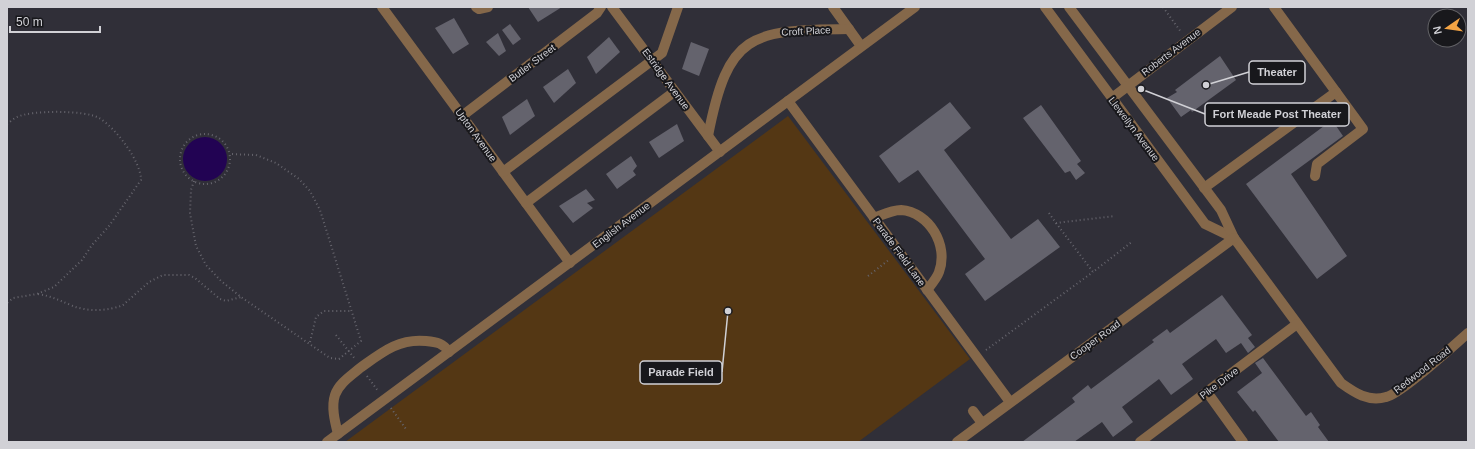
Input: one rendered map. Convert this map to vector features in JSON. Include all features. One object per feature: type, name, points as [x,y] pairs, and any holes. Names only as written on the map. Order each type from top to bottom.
[{"type":"street","name":"Upton Avenue","points":[[382,7],[570,263]]},
{"type":"street","points":[[476,7],[479,9],[488,7]]},
{"type":"street","name":"Butler Street","points":[[462,116],[597,13],[601,7]]},
{"type":"street","name":"Estridge Avenue","points":[[612,7],[720,152]]},
{"type":"street","points":[[503,172],[662,53],[678,7]]},
{"type":"street","points":[[833,7],[862,46]]},
{"type":"street","name":"English Avenue","points":[[327,442],[915,7]]},
{"type":"street","name":"Llewellyn Avenue","points":[[1045,7],[1205,224],[1234,238]]},
{"type":"street","name":"Llewellyn Avenue","points":[[1069,7],[1221,210],[1234,238],[1341,383],[1356,394],[1372,398]]},
{"type":"street","name":"Roberts Avenue","points":[[1112,98],[1127,85],[1232,7]]},
{"type":"street","points":[[1274,7],[1363,129],[1317,164],[1315,176]]},
{"type":"street","name":"Croft Place","points":[[708,136],[719,90],[733,60],[742,48],[758,38],[783,31],[849,29]]},
{"type":"street","points":[[526,203],[674,92]]},
{"type":"street","points":[[1204,188],[1336,92]]},
{"type":"street","name":"Parade Field Lane","points":[[788,101],[1010,402]]},
{"type":"street","points":[[874,218],[899,210],[910,212],[926,221],[933,229],[939,243],[940,272],[927,290]]},
{"type":"street","name":"Cooper Road","points":[[957,442],[1234,238]]},
{"type":"street","name":"Pike Drive","points":[[1140,442],[1297,324]]},
{"type":"street","name":"Redwood Road","points":[[1372,398],[1387,397],[1402,387],[1468,333]]},
{"type":"street","points":[[338,434],[334,415],[335,395],[345,381],[370,361],[397,344],[406,341],[433,341],[444,344],[449,352]]},
{"type":"street","points":[[1207,392],[1243,442]]},
{"type":"street","points":[[973,411],[982,423]]},
{"type":"path","points":[[1163,7],[1182,33]]},
{"type":"path","points":[[7,124],[17,117],[38,112],[74,113],[98,117],[110,127],[130,150],[141,171],[141,180],[82,260],[54,287],[37,294],[13,298],[7,303]]},
{"type":"path","points":[[207,133],[216,135],[222,140],[230,154],[229,166],[223,177],[208,184],[194,181],[186,175],[182,168],[180,159],[183,147],[191,138],[207,133]]},
{"type":"path","points":[[194,181],[191,190],[190,212],[196,246],[206,265],[221,281],[241,297],[310,342],[330,358],[339,359],[349,352],[361,340],[320,210],[310,191],[300,179],[276,163],[256,155],[230,154]]},
{"type":"path","points":[[1048,213],[1093,272]]},
{"type":"path","points":[[1056,223],[1116,216]]},
{"type":"path","points":[[983,352],[1134,241]]},
{"type":"path","points":[[868,276],[899,252]]},
{"type":"path","points":[[37,294],[50,295],[74,307],[85,309],[117,308],[123,305],[157,277],[180,274],[196,278],[220,299],[226,301],[241,297]]},
{"type":"path","points":[[310,342],[316,317],[324,311],[352,311]]},
{"type":"path","points":[[336,334],[349,352]]},
{"type":"path","points":[[384,400],[406,429]]},
{"type":"shaded area","points":[[788,116],[970,359],[858,442],[345,442]]},
{"type":"shaded area","points":[[201,137],[209,137],[221,143],[227,155],[227,163],[221,175],[209,181],[201,181],[189,175],[183,163],[183,155],[189,143]]},
{"type":"building","points":[[528,7],[562,7],[538,22]]},
{"type":"building","points":[[454,18],[469,44],[453,54],[435,28]]},
{"type":"building","points":[[510,24],[521,39],[513,45],[502,30]]},
{"type":"building","points":[[498,33],[506,51],[499,56],[486,42]]},
{"type":"building","points":[[609,37],[620,52],[596,74],[587,57]]},
{"type":"building","points":[[691,42],[709,49],[699,76],[682,69]]},
{"type":"building","points":[[1220,56],[1236,80],[1192,112],[1191,110],[1181,117],[1167,98],[1177,92],[1175,90]]},
{"type":"building","points":[[568,69],[576,83],[554,103],[543,87]]},
{"type":"building","points":[[527,99],[535,116],[510,135],[502,117]]},
{"type":"building","points":[[950,102],[971,128],[944,150],[1011,239],[1038,219],[1060,247],[985,301],[965,274],[985,259],[918,170],[899,183],[879,156]]},
{"type":"building","points":[[1041,105],[1081,161],[1077,164],[1085,173],[1076,180],[1070,171],[1065,173],[1023,118]]},
{"type":"building","points":[[1332,120],[1343,136],[1291,174],[1347,256],[1317,279],[1246,184]]},
{"type":"building","points":[[677,124],[684,141],[659,158],[649,142]]},
{"type":"building","points":[[631,156],[637,166],[633,171],[636,175],[617,189],[606,174]]},
{"type":"building","points":[[586,189],[595,200],[587,203],[593,208],[573,223],[559,206]]},
{"type":"building","points":[[1222,295],[1252,335],[1248,338],[1255,347],[1248,353],[1241,343],[1226,353],[1216,339],[1182,364],[1193,379],[1171,395],[1159,379],[1122,407],[1133,422],[1113,437],[1102,422],[1074,442],[1022,442],[1075,402],[1072,398],[1088,385],[1091,389],[1154,342],[1152,340],[1167,329],[1170,333]]},
{"type":"building","points":[[1263,358],[1306,416],[1311,412],[1320,425],[1318,427],[1329,442],[1279,442],[1255,410],[1253,412],[1237,392],[1262,373],[1255,363]]},
{"type":"place","name":"Theater","points":[[1206,85]]},
{"type":"place","name":"Fort Meade Post Theater","points":[[1141,89]]},
{"type":"place","name":"Parade Field","points":[[728,311]]}]
